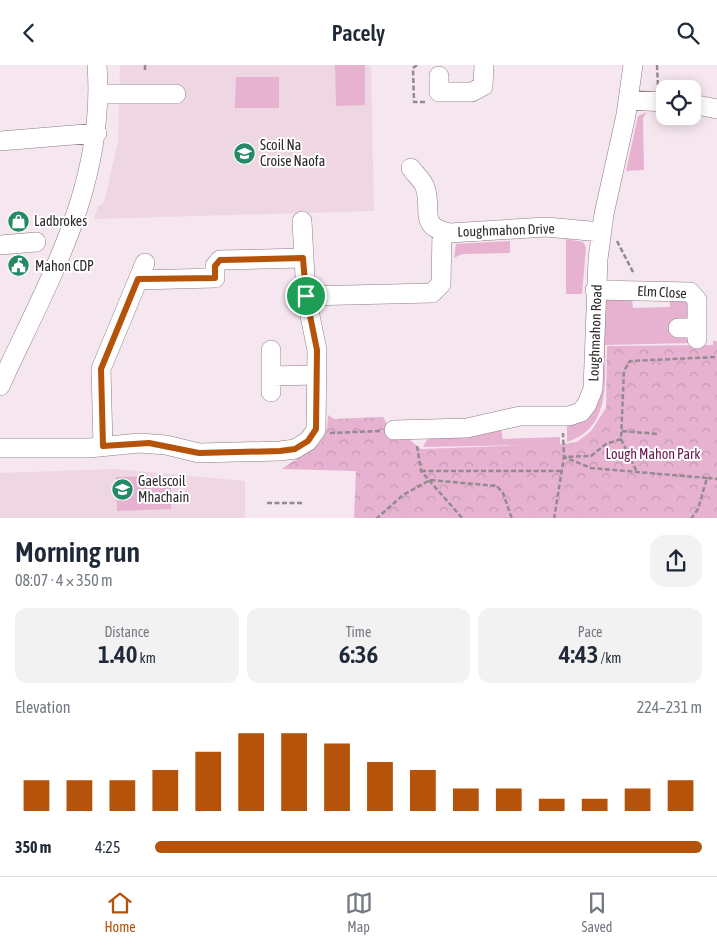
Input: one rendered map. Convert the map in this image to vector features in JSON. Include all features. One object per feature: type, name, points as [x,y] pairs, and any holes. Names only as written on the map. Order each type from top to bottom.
[{"type":"street","points":[[0,386],[76,217],[89,175],[97,133],[99,94],[97,65]]},
{"type":"street","points":[[439,76],[439,92],[472,92],[483,86],[484,65]]},
{"type":"street","name":"Loughmahon Road","points":[[394,430],[467,428],[520,416],[563,416],[581,412],[588,404],[593,389],[595,290],[608,236],[633,65]]},
{"type":"street","points":[[99,94],[176,94]]},
{"type":"street","points":[[628,100],[656,96]]},
{"type":"street","points":[[701,106],[717,109]]},
{"type":"street","points":[[0,141],[97,133]]},
{"type":"street","name":"Loughmahon Drive","points":[[411,168],[425,187],[427,208],[432,225],[442,231],[547,227],[608,236]]},
{"type":"street","points":[[306,296],[426,295],[439,287],[442,231]]},
{"type":"street","points":[[0,448],[149,443],[199,453],[295,449],[308,441],[316,429],[316,340],[306,296],[303,258],[297,232]]},
{"type":"street","points":[[0,245],[36,242]]},
{"type":"street","points":[[103,446],[101,369],[142,271],[215,278],[215,266],[220,260],[303,258]]},
{"type":"street","name":"Elm Close","points":[[595,290],[690,292],[697,300],[697,333],[678,328]]},
{"type":"street","points":[[271,350],[271,384],[317,375]]},
{"type":"path","points":[[657,65],[660,80]]},
{"type":"path","points":[[608,236],[638,281]]},
{"type":"path","points":[[636,471],[621,439],[624,371],[630,361],[717,357]]},
{"type":"path","points":[[554,518],[564,457],[563,416]]},
{"type":"path","points":[[415,429],[421,471],[462,518]]},
{"type":"path","points":[[324,433],[394,430]]},
{"type":"path","points":[[622,431],[658,434]]},
{"type":"path","points":[[564,457],[591,456],[606,444],[621,439]]},
{"type":"path","points":[[564,457],[591,468],[717,479]]},
{"type":"path","points":[[421,471],[561,471]]},
{"type":"path","points":[[692,518],[698,509],[707,478]]},
{"type":"path","points":[[377,518],[397,499],[430,480],[498,486],[503,493],[512,518]]},
{"type":"path","points":[[267,503],[302,503],[302,505]]},
{"type":"shaded area","name":"Scoil Na Croise Naofa","points":[[120,65],[371,65],[374,211],[94,219],[98,206],[104,203],[118,141]]},
{"type":"shaded area","name":"Gaelscoil Mhachain","points":[[115,469],[245,481],[245,518],[0,518],[0,473]]},
{"type":"green space","points":[[335,65],[365,65],[365,105],[336,106]]},
{"type":"green space","points":[[236,77],[279,77],[279,108],[235,108]]},
{"type":"green space","points":[[647,112],[643,118],[644,170],[626,171],[638,116]]},
{"type":"green space","points":[[566,239],[583,242],[586,247],[582,294],[566,294]]},
{"type":"green space","points":[[510,241],[510,253],[462,254],[454,258],[456,244]]},
{"type":"green space","points":[[679,296],[691,304],[685,337],[691,343],[605,345],[605,388],[598,415],[592,426],[581,436],[567,442],[567,425],[594,409],[599,398],[602,304],[607,297],[632,299],[633,308],[670,307],[670,297]]},
{"type":"green space","name":"Lough Mahon Park","points":[[713,341],[717,341],[717,518],[354,518],[356,471],[282,469],[314,449],[320,443],[327,427],[328,415],[334,419],[383,417],[394,436],[405,436],[422,450],[547,446],[577,442],[591,431],[606,408],[607,346],[713,345]]},
{"type":"green space","points":[[501,429],[503,439],[560,437],[560,455],[291,463],[406,438],[409,439],[409,444],[421,449],[529,445],[423,447],[428,438],[474,436]]},
{"type":"green space","points":[[171,476],[171,509],[117,511],[116,477]]},
{"type":"place","name":"Scoil Na Croise Naofa","points":[[244,153]]},
{"type":"place","name":"Ladbrokes","points":[[18,221]]},
{"type":"place","name":"Mahon CDP","points":[[19,266]]},
{"type":"place","name":"Gaelscoil Mhachain","points":[[122,489]]},
{"type":"route","points":[[303,258],[306,296],[317,350],[317,422],[313,436],[302,446],[280,451],[199,453],[149,443],[103,446],[101,369],[138,279],[215,278],[215,266],[220,260],[303,258]]}]
